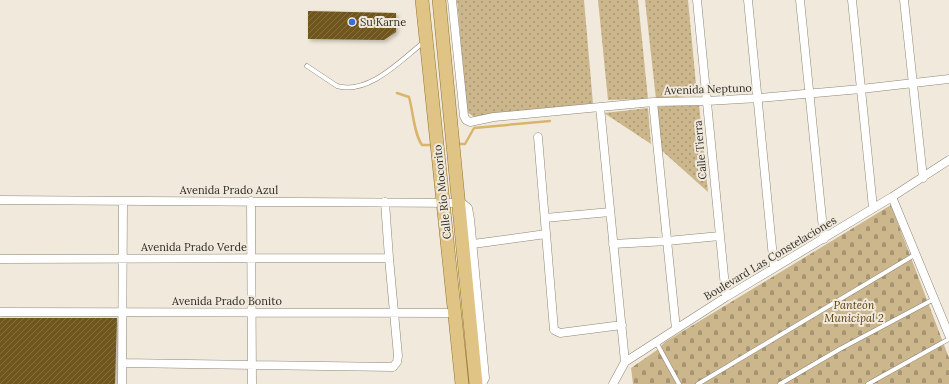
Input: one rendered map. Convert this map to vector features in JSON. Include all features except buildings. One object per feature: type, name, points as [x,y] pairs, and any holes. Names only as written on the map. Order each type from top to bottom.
[{"type":"main road","name":"Calle Río Mocorito","points":[[422,0],[462,384]]},
{"type":"main road","name":"Calle Río Mocorito","points":[[439,0],[476,384]]},
{"type":"street","name":"Avenida Neptuno","points":[[452,0],[462,103],[464,118],[468,122],[494,117],[653,102],[758,98],[861,89],[949,79]]},
{"type":"street","name":"Calle Tierra","points":[[697,0],[726,297]]},
{"type":"street","points":[[748,0],[774,268]]},
{"type":"street","points":[[800,0],[824,239]]},
{"type":"street","points":[[852,0],[873,208]]},
{"type":"street","points":[[904,0],[923,178]]},
{"type":"street","points":[[653,102],[676,329]]},
{"type":"street","points":[[600,107],[625,362]]},
{"type":"street","points":[[538,137],[554,329],[560,333],[622,325]]},
{"type":"street","name":"Boulevard Las Constelaciones","points":[[613,384],[625,362],[726,297],[824,239],[923,178],[949,160]]},
{"type":"street","points":[[892,197],[949,335]]},
{"type":"street","name":"Avenida Prado Azul","points":[[0,200],[458,203]]},
{"type":"street","points":[[122,384],[123,201]]},
{"type":"street","points":[[251,202],[252,384]]},
{"type":"street","points":[[122,363],[393,366],[397,362],[398,356],[385,202]]},
{"type":"street","points":[[458,203],[464,204],[468,208],[473,244],[485,378],[482,384]]},
{"type":"street","points":[[545,218],[610,212]]},
{"type":"street","points":[[473,244],[546,234]]},
{"type":"street","points":[[614,244],[720,236]]},
{"type":"street","name":"Avenida Prado Verde","points":[[0,259],[389,258]]},
{"type":"street","name":"Avenida Prado Bonito","points":[[0,312],[454,313]]},
{"type":"lane","points":[[307,66],[337,86],[354,87],[372,82],[427,40]]},
{"type":"lane","points":[[698,384],[916,254]]},
{"type":"lane","points":[[780,384],[840,349],[934,299]]},
{"type":"lane","points":[[868,384],[949,339]]},
{"type":"lane","points":[[656,342],[679,384]]},
{"type":"green space","points":[[457,0],[584,0],[593,104],[474,117],[467,112]]},
{"type":"green space","points":[[598,0],[638,0],[648,99],[608,100]]},
{"type":"green space","points":[[645,0],[688,0],[697,95],[656,99]]},
{"type":"green space","points":[[699,104],[708,192],[660,149],[656,107]]},
{"type":"green space","points":[[648,108],[651,144],[604,113]]},
{"type":"green space","name":"Panteón Municipal 2","points":[[891,205],[949,358],[949,384],[633,384],[631,368],[657,350],[665,342]]},
{"type":"waterway","points":[[397,93],[409,97],[415,129],[422,145],[432,145]]},
{"type":"waterway","points":[[457,144],[465,144],[474,128],[550,121]]},
{"type":"place","name":"Su Karne","points":[[352,22]]}]
